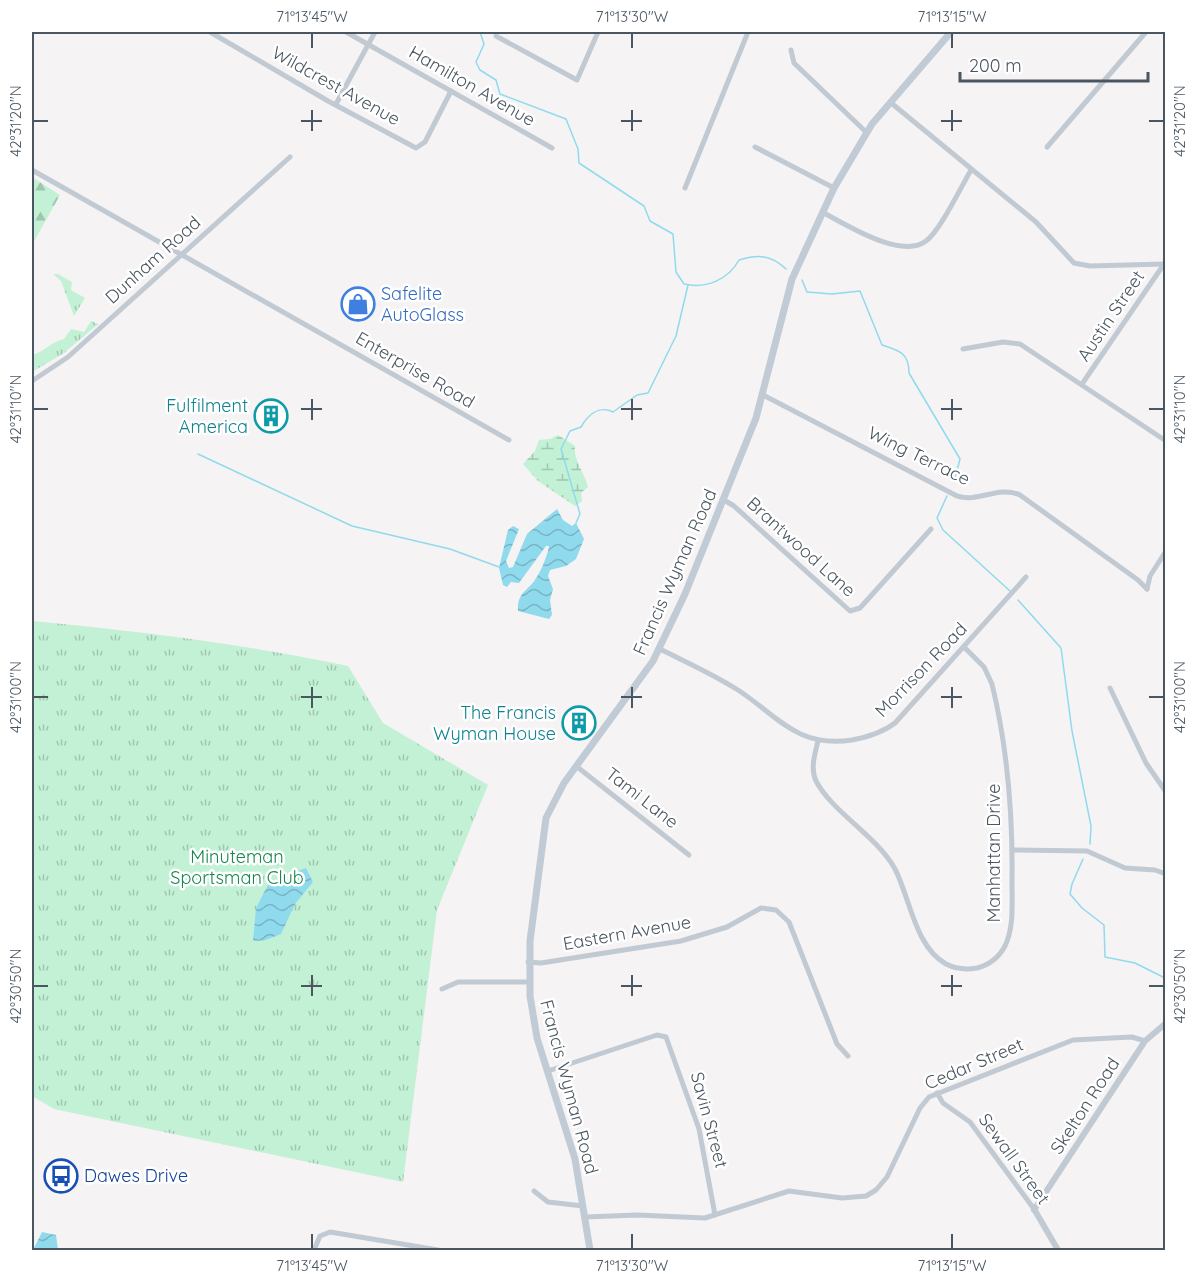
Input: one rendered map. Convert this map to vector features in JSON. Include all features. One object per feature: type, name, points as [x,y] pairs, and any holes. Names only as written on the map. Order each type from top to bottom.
[{"type":"main road","name":"Francis Wyman Road","points":[[590,1251],[576,1159],[535,1032],[529,982],[528,962],[545,825],[556,796],[660,649],[724,500],[763,395],[790,285],[834,188],[866,132],[951,32]]},
{"type":"street","name":"Wildcrest Avenue","points":[[210,32],[416,148],[425,142],[451,91]]},
{"type":"street","name":"Hamilton Avenue","points":[[346,32],[552,148]]},
{"type":"street","points":[[336,104],[375,32]]},
{"type":"street","points":[[496,36],[577,80],[581,77],[598,32]]},
{"type":"street","points":[[685,188],[748,32]]},
{"type":"street","points":[[1047,147],[1146,32]]},
{"type":"street","points":[[791,50],[794,63],[866,132]]},
{"type":"street","points":[[890,102],[1036,222],[1077,264],[1165,265],[1165,257]]},
{"type":"street","points":[[755,147],[834,188]]},
{"type":"street","name":"Dunham Road","points":[[32,381],[68,357],[290,158]]},
{"type":"street","name":"Enterprise Road","points":[[32,170],[509,440]]},
{"type":"street","points":[[822,212],[884,242],[901,246],[920,244],[932,235],[971,170]]},
{"type":"street","name":"Austin Street","points":[[1082,384],[1165,265]]},
{"type":"street","points":[[963,349],[1003,342],[1017,343],[1166,441]]},
{"type":"street","name":"Wing Terrace","points":[[763,395],[957,496],[975,498],[1004,491],[1020,495],[1138,580],[1147,589],[1150,576],[1166,551]]},
{"type":"street","name":"Brantwood Lane","points":[[724,500],[732,504],[850,611],[860,608],[931,529]]},
{"type":"street","name":"Morrison Road","points":[[660,649],[716,677],[786,726],[818,741],[855,739],[875,734],[892,726],[1026,578]]},
{"type":"street","name":"Manhattan Drive","points":[[818,741],[813,768],[817,783],[889,860],[927,943],[936,957],[946,964],[965,969],[982,966],[996,958],[1005,945],[1011,916],[1012,850],[1009,776],[993,689],[984,667],[965,648]]},
{"type":"street","points":[[1110,688],[1146,764],[1166,792]]},
{"type":"street","name":"Tami Lane","points":[[576,766],[689,855]]},
{"type":"street","points":[[1012,850],[1087,851],[1125,868],[1155,870],[1166,874]]},
{"type":"street","name":"Eastern Avenue","points":[[528,962],[541,963],[681,941],[732,925],[756,910],[771,909],[784,915],[789,922],[837,1044],[848,1056]]},
{"type":"street","points":[[442,989],[458,982],[529,982]]},
{"type":"street","name":"Skelton Road","points":[[1034,1210],[1145,1041],[1166,1023]]},
{"type":"street","name":"Savin Street","points":[[548,1071],[657,1035],[664,1035],[673,1049],[699,1129],[715,1215]]},
{"type":"street","name":"Cedar Street","points":[[585,1216],[637,1215],[696,1219],[715,1215],[782,1192],[803,1192],[846,1198],[868,1195],[887,1177],[922,1105],[938,1093],[1076,1040],[1132,1037],[1145,1041]]},
{"type":"street","name":"Sewall Street","points":[[938,1093],[943,1102],[970,1122],[1034,1210],[1058,1251]]},
{"type":"street","points":[[534,1191],[548,1202],[583,1206]]},
{"type":"street","points":[[314,1251],[320,1236],[330,1232],[438,1251]]},
{"type":"green space","points":[[32,177],[60,195],[32,245]]},
{"type":"green space","points":[[53,274],[58,274],[72,282],[71,290],[85,298],[74,316],[61,281]]},
{"type":"green space","points":[[91,321],[98,324],[64,353],[32,372],[32,355],[64,339],[71,329],[84,332]]},
{"type":"green space","points":[[558,435],[575,446],[576,456],[588,487],[581,493],[582,501],[575,506],[538,481],[523,464],[535,451],[539,440],[550,439]]},
{"type":"green space","name":"Minuteman Sportsman Club","points":[[32,621],[191,639],[348,666],[383,723],[488,785],[437,910],[403,1182],[54,1109],[32,1096]]},
{"type":"water","points":[[557,509],[563,520],[572,526],[576,523],[584,539],[576,559],[566,566],[550,570],[548,576],[553,589],[550,600],[552,615],[549,619],[518,611],[518,604],[521,595],[538,575],[549,546],[546,546],[519,583],[511,582],[507,587],[503,585],[499,568],[508,530],[513,526],[519,529],[506,561],[509,568],[513,567],[527,534]]},
{"type":"water","points":[[306,868],[313,882],[295,904],[281,934],[266,940],[253,941],[256,908],[268,885],[280,877]]},
{"type":"water","points":[[42,1232],[56,1235],[58,1250],[33,1250]]},
{"type":"waterway","points":[[480,32],[484,44],[476,62],[480,70],[496,80],[500,94],[566,119],[578,149],[579,163],[644,206],[650,221],[673,234],[676,272],[684,284],[700,285],[716,281],[729,273],[739,260],[753,257],[770,258],[786,269]]},
{"type":"waterway","points":[[802,280],[807,292],[832,294],[860,291],[882,345],[898,351],[905,357],[909,373],[960,459],[954,482]]},
{"type":"waterway","points":[[576,523],[580,514],[561,449],[570,431],[581,427],[594,412],[603,410],[613,412],[637,395],[648,393],[676,336],[688,285]]},
{"type":"waterway","points":[[198,454],[352,526],[450,549],[499,567]]},
{"type":"waterway","points":[[947,496],[937,518],[943,530],[1010,591]]},
{"type":"waterway","points":[[1018,600],[1061,648],[1072,731],[1091,826],[1090,844]]},
{"type":"waterway","points":[[1083,859],[1070,894],[1082,908],[1104,925],[1105,957],[1135,963],[1163,977]]},
{"type":"place","name":"Safelite AutoGlass","points":[[358,304]]},
{"type":"place","name":"Fulfilment America","points":[[271,416]]},
{"type":"place","name":"The Francis Wyman House","points":[[579,723]]},
{"type":"place","name":"Dawes Drive","points":[[61,1176]]}]
